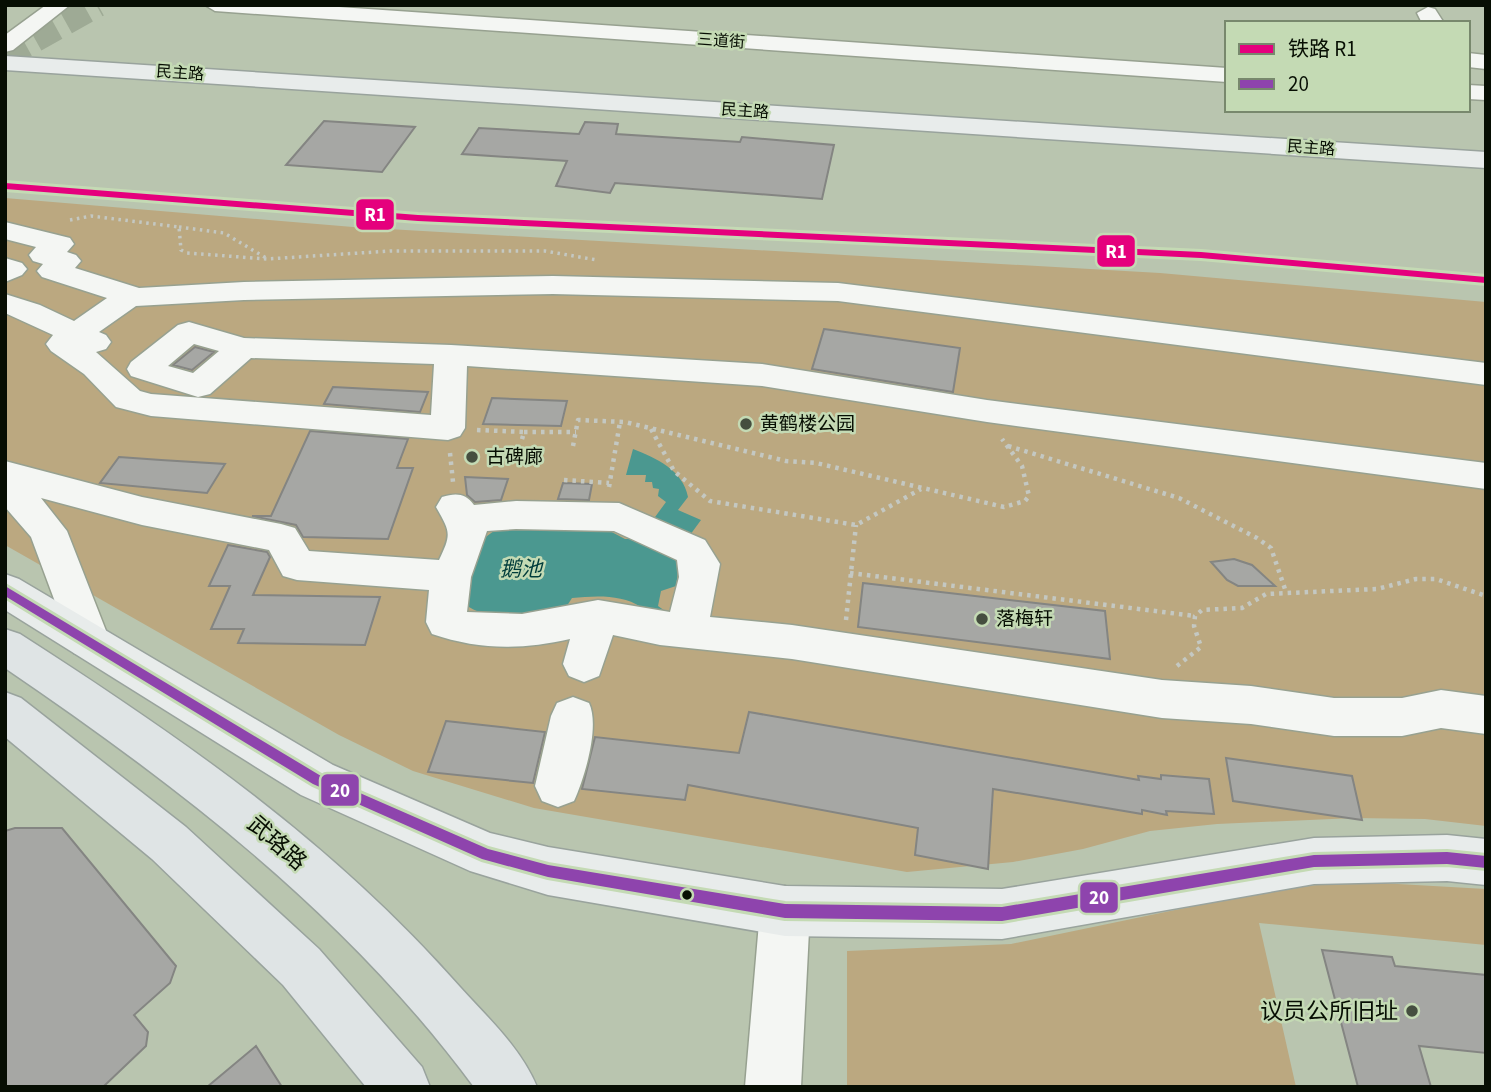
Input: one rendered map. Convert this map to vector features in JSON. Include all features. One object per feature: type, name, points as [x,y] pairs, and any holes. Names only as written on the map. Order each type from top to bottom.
[{"type":"highway","name":"武珞路","points":[[5,646],[105,712],[239,809],[355,912],[490,1062],[509,1087]]},
{"type":"highway","points":[[5,711],[169,843],[301,967],[402,1087]]},
{"type":"main road","name":"民主路","points":[[5,63],[1486,160]]},
{"type":"main road","name":"民主路","points":[[5,73],[1486,169]]},
{"type":"main road","points":[[5,590],[317,780],[487,855],[548,871],[785,911],[1002,914],[1314,862],[1447,858],[1486,862]]},
{"type":"street","points":[[5,45],[60,5]]},
{"type":"street","name":"三道街","points":[[215,5],[1225,75]]},
{"type":"street","points":[[5,230],[60,244],[43,256],[66,261],[52,271],[115,323]]},
{"type":"street","points":[[5,250],[17,253],[5,261]]},
{"type":"street","points":[[5,267],[12,269],[5,273]]},
{"type":"street","points":[[451,355],[448,428],[151,405],[128,399],[96,367],[62,344],[115,323],[257,290],[630,285],[838,292],[1486,374]]},
{"type":"street","points":[[5,303],[115,323]]},
{"type":"street","points":[[243,348],[198,386],[144,369],[162,349],[190,332],[243,348],[283,347],[451,355],[762,375],[987,411],[1486,475]]},
{"type":"street","points":[[5,474],[100,501],[192,522],[281,538],[297,565],[451,576]]},
{"type":"street","points":[[5,482],[48,531],[89,640]]},
{"type":"street","points":[[687,629],[700,564],[691,550],[619,517],[607,499],[516,514],[461,513],[469,536],[451,576],[446,622],[466,631],[555,628],[598,616],[660,628],[687,629],[1162,699],[1251,705],[1334,717],[1402,717],[1441,709],[1486,715]]},
{"type":"street","points":[[584,664],[598,616]]},
{"type":"street","points":[[558,786],[573,716]]},
{"type":"street","points":[[773,1087],[785,911]]},
{"type":"path","points":[[40,239],[65,222],[91,216],[224,233],[267,259]]},
{"type":"path","points":[[179,227],[181,250],[187,253],[267,259],[390,251],[565,252],[591,257],[616,269],[626,276],[630,285]]},
{"type":"path","points":[[573,446],[578,420],[620,422],[786,461],[816,463],[1004,507],[1025,501],[1029,496],[1022,466],[987,411]]},
{"type":"path","points":[[564,480],[607,499],[620,422]]},
{"type":"path","points":[[461,513],[448,428],[576,432]]},
{"type":"path","points":[[651,428],[666,460],[692,491],[710,501],[856,525],[922,488]]},
{"type":"path","points":[[522,443],[524,432]]},
{"type":"path","points":[[1007,446],[1179,498],[1257,538],[1271,548],[1286,592]]},
{"type":"path","points":[[842,652],[856,525]]},
{"type":"path","points":[[850,573],[1195,616],[1202,610],[1242,608],[1266,594],[1377,589],[1416,579],[1436,579],[1486,596]]},
{"type":"path","points":[[1162,699],[1175,668],[1201,647],[1195,616]]},
{"type":"shaded area","name":"黄鹤楼公园","points":[[5,198],[353,227],[1160,273],[1486,302],[1486,826],[1425,819],[1354,818],[1217,824],[1150,831],[1083,849],[1013,862],[907,872],[534,808],[413,771],[339,735],[5,545]]},
{"type":"shaded area","points":[[1345,881],[1486,889],[1486,945],[1259,923],[1296,1087],[847,1087],[847,951],[1011,944],[1252,894]]},
{"type":"water","name":"鹅池","points":[[633,449],[667,466],[681,479],[688,497],[678,510],[701,520],[682,546],[676,586],[661,591],[658,606],[672,616],[640,613],[641,607],[633,603],[608,597],[572,598],[563,612],[528,617],[490,615],[469,607],[467,586],[483,539],[502,525],[606,529],[625,539],[639,539],[666,502],[658,496],[659,489],[653,488],[652,482],[645,482],[646,475],[626,475]]},
{"type":"building","points":[[324,121],[415,127],[382,172],[286,165]]},
{"type":"building","points":[[585,122],[618,124],[616,134],[740,142],[742,137],[834,145],[822,199],[615,183],[610,193],[556,186],[567,161],[462,154],[479,128],[579,134]]},
{"type":"building","points":[[824,329],[960,348],[953,392],[812,369]]},
{"type":"building","points":[[195,347],[214,352],[192,370],[173,365]]},
{"type":"building","points":[[333,387],[428,392],[420,412],[324,404]]},
{"type":"building","points":[[492,398],[567,401],[561,426],[483,424]]},
{"type":"building","points":[[310,431],[408,439],[397,468],[413,468],[388,539],[303,537],[296,525],[252,516],[271,516]]},
{"type":"building","points":[[119,457],[225,464],[207,493],[100,483]]},
{"type":"building","points":[[465,477],[508,479],[501,500],[475,502],[467,495]]},
{"type":"building","points":[[563,483],[592,484],[589,500],[558,499]]},
{"type":"building","points":[[228,545],[267,552],[270,557],[253,595],[380,597],[365,645],[238,643],[244,629],[211,629],[230,586],[209,586]]},
{"type":"building","points":[[1234,559],[1252,565],[1275,586],[1238,586],[1227,580],[1211,562]]},
{"type":"building","name":"落梅轩","points":[[863,583],[1105,611],[1110,659],[858,627]]},
{"type":"building","points":[[749,712],[1139,780],[1138,776],[1161,779],[1161,775],[1209,779],[1214,814],[1166,811],[1167,815],[1142,810],[1142,814],[993,789],[988,869],[915,855],[918,828],[688,785],[685,800],[582,789],[595,737],[739,753]]},
{"type":"building","points":[[446,721],[545,732],[533,783],[428,772]]},
{"type":"building","points":[[1226,758],[1352,776],[1362,820],[1233,801]]},
{"type":"building","points":[[15,828],[62,828],[176,966],[170,983],[134,1015],[148,1032],[146,1046],[103,1087],[5,1087],[5,831]]},
{"type":"building","name":"议员公所旧址","points":[[1322,950],[1392,957],[1395,966],[1486,975],[1486,1053],[1419,1046],[1431,1087],[1358,1087]]},
{"type":"building","points":[[256,1046],[282,1087],[207,1087]]},
{"type":"tunnel","points":[[5,57],[98,5]]},
{"type":"railway","points":[[5,186],[418,218],[1201,255],[1486,280]]},
{"type":"rail line","name":"R1","points":[[5,186],[418,218],[1201,255],[1486,280]]},
{"type":"transit line","name":"20","points":[[5,590],[317,780],[487,855],[548,871],[785,911],[1002,914],[1314,861],[1447,858],[1486,862]]},
{"type":"place","name":"黄鹤楼公园","points":[[746,424]]},
{"type":"place","name":"古碑廊","points":[[472,457]]},
{"type":"place","name":"落梅轩","points":[[982,619]]},
{"type":"place","name":"议员公所旧址","points":[[1412,1011]]}]
